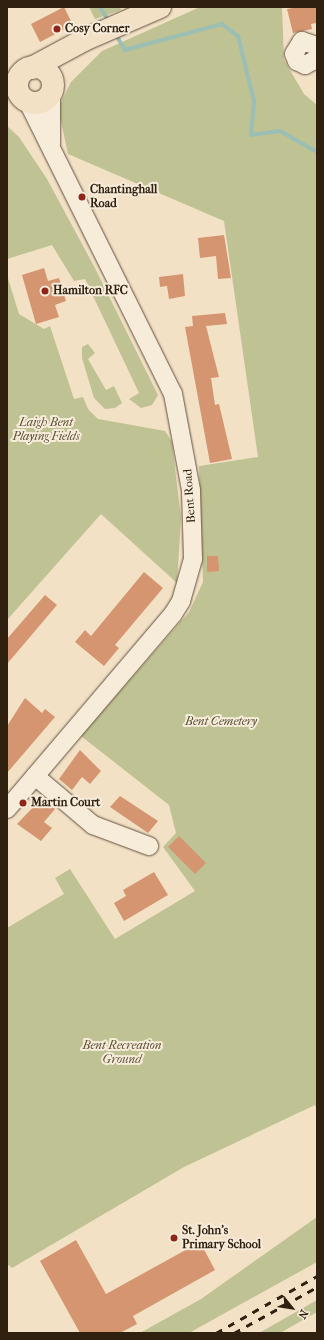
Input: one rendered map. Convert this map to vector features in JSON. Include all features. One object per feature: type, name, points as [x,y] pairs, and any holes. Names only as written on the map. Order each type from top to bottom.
[{"type":"main road","points":[[21,70],[112,28],[147,9]]},
{"type":"main road","points":[[21,70],[18,82],[19,97],[41,103],[51,87],[66,56],[84,40]]},
{"type":"main road","points":[[21,70],[44,70],[51,87]]},
{"type":"street","points":[[317,46],[302,41],[294,54],[297,61],[305,65],[317,59]]},
{"type":"street","name":"Bent Road","points":[[51,87],[52,147]]},
{"type":"street","name":"Bent Road","points":[[7,809],[173,614],[181,601],[193,560],[191,490],[173,394],[52,147],[19,97]]},
{"type":"street","points":[[35,776],[93,825],[149,846]]},
{"type":"green space","points":[[89,7],[120,7],[121,10],[95,19]]},
{"type":"green space","points":[[200,7],[282,7],[284,60],[304,94],[317,105],[317,1109],[315,1105],[184,1167],[12,1268],[7,1264],[7,928],[64,894],[55,878],[70,869],[115,939],[195,891],[163,847],[176,833],[169,805],[81,736],[189,612],[203,582],[199,466],[258,457],[224,221],[68,154],[58,108],[71,82],[102,51]]},
{"type":"green space","points":[[7,126],[19,137],[47,179],[95,268],[158,395],[152,405],[141,408],[129,399],[139,393],[85,279],[74,281],[52,245],[7,259]]},
{"type":"green space","name":"Laigh Bent Playing Fields","points":[[7,275],[19,314],[44,329],[50,326],[74,399],[83,397],[88,409],[98,419],[165,431],[172,442],[181,518],[177,583],[101,514],[7,620]]},
{"type":"green space","points":[[88,344],[95,353],[88,359],[106,390],[114,386],[122,403],[115,408],[105,409],[94,398],[82,358],[82,347]]},
{"type":"green space","points":[[317,1217],[317,1262],[189,1333],[140,1333],[201,1299]]},
{"type":"green space","points":[[317,1300],[317,1312],[280,1333],[259,1333]]},
{"type":"building","points":[[64,7],[73,25],[40,42],[31,24]]},
{"type":"building","points":[[298,7],[317,7],[317,23],[311,24],[312,29],[293,33],[287,9]]},
{"type":"building","points":[[224,235],[231,278],[218,279],[216,256],[200,258],[198,238]]},
{"type":"building","name":"Hamilton RFC","points":[[44,268],[48,281],[59,278],[66,301],[55,305],[59,317],[36,324],[22,275]]},
{"type":"building","points":[[183,274],[185,296],[169,299],[167,286],[160,287],[159,277]]},
{"type":"building","points":[[225,313],[227,324],[206,326],[219,377],[211,378],[215,405],[219,404],[232,459],[210,463],[185,327],[193,326],[192,316]]},
{"type":"building","points":[[207,556],[218,556],[219,571],[207,572]]},
{"type":"building","points":[[144,572],[163,588],[115,645],[119,648],[104,666],[75,642],[85,630],[91,636]]},
{"type":"building","points":[[45,595],[57,605],[7,664],[7,639]]},
{"type":"building","points":[[25,698],[42,713],[45,709],[55,717],[7,773],[7,726]]},
{"type":"building","points":[[80,750],[101,771],[90,784],[82,777],[72,790],[59,779]]},
{"type":"building","points":[[120,796],[158,821],[148,833],[110,807]]},
{"type":"building","points":[[42,798],[55,809],[44,822],[52,828],[41,841],[17,824]]},
{"type":"building","points":[[179,836],[206,863],[195,874],[168,847]]},
{"type":"building","points":[[154,872],[168,895],[124,921],[114,903],[126,896],[123,890]]},
{"type":"building","points":[[76,1240],[106,1294],[200,1242],[215,1270],[133,1316],[137,1324],[120,1333],[80,1333],[40,1261]]},
{"type":"waterway","points":[[100,7],[109,22]]},
{"type":"waterway","points":[[115,33],[125,50],[222,24],[238,36],[254,101],[251,135],[280,131],[317,152]]},
{"type":"railway","points":[[216,1333],[317,1276]]},
{"type":"railway","points":[[234,1333],[317,1287]]},
{"type":"place","name":"Cosy Corner","points":[[57,29]]},
{"type":"place","name":"Chantinghall Road","points":[[82,197]]},
{"type":"place","name":"Hamilton RFC","points":[[45,291]]},
{"type":"place","name":"Martin Court","points":[[23,803]]},
{"type":"place","name":"St. John's Primary School","points":[[174,1238]]},
{"type":"park label","name":"Bent Cemetery","points":[[221,722]]},
{"type":"park label","name":"Bent Recreation Ground","points":[[122,1053]]}]
